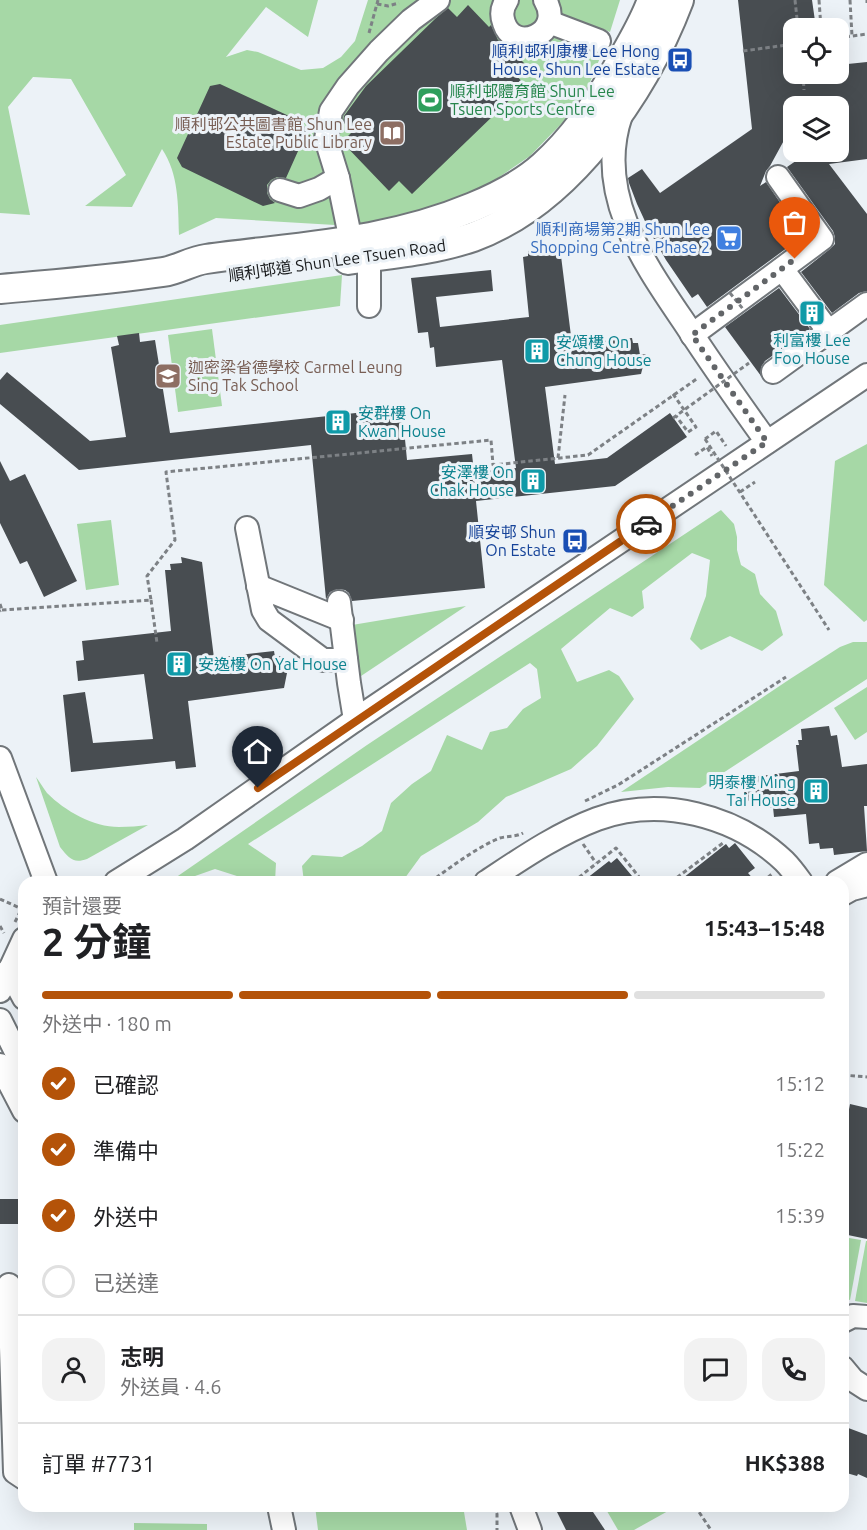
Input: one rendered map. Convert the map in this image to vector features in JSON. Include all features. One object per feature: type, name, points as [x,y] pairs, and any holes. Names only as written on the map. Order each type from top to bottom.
[{"type":"main road","points":[[615,98],[640,0]]},
{"type":"main road","name":"順利邨道 Shun Lee Tsuen Road","points":[[615,98],[652,0]]},
{"type":"main road","name":"順利邨道 Shun Lee Tsuen Road","points":[[0,289],[165,272],[203,260],[313,247],[360,249],[396,232],[434,222],[488,201],[542,167],[588,116],[615,98],[659,46],[679,0]]},
{"type":"street","points":[[369,306],[360,249],[338,178],[317,135],[348,86],[379,51],[411,20],[438,0]]},
{"type":"street","points":[[500,2],[506,28],[518,37],[533,38],[546,29],[547,11],[599,41]]},
{"type":"street","points":[[615,98],[616,129],[613,152],[615,184],[634,244],[692,335],[767,442]]},
{"type":"street","points":[[692,335],[757,281],[782,268],[822,239],[778,177]]},
{"type":"street","points":[[280,190],[299,196],[320,189],[338,178]]},
{"type":"street","points":[[782,268],[828,332]]},
{"type":"street","points":[[773,372],[867,304]]},
{"type":"street","points":[[126,876],[185,839],[355,720],[867,375]]},
{"type":"street","points":[[248,528],[263,610],[269,620],[323,660],[346,660]]},
{"type":"street","points":[[258,586],[341,611],[355,720]]},
{"type":"street","points":[[0,758],[44,876]]},
{"type":"street","points":[[495,876],[573,829],[619,813],[651,809],[699,814],[736,827],[770,849],[796,876]]},
{"type":"street","points":[[847,876],[867,864]]},
{"type":"street","points":[[849,891],[867,885]]},
{"type":"street","points":[[12,962],[18,980]]},
{"type":"street","points":[[12,962],[18,998]]},
{"type":"street","points":[[0,1020],[18,1056]]},
{"type":"street","points":[[0,1065],[18,1100]]},
{"type":"street","points":[[11,1285],[15,1472],[18,1474]]},
{"type":"street","points":[[849,1318],[867,1317]]},
{"type":"street","points":[[849,1368],[861,1367],[867,1370]]},
{"type":"street","points":[[849,1375],[867,1389]]},
{"type":"street","points":[[280,1512],[284,1530]]},
{"type":"street","points":[[523,1512],[530,1530]]},
{"type":"path","points":[[377,4],[393,5],[403,0]]},
{"type":"path","points":[[795,0],[797,18]]},
{"type":"path","points":[[819,0],[820,18]]},
{"type":"path","points":[[850,0],[852,36]]},
{"type":"path","points":[[849,36],[867,34]]},
{"type":"path","points":[[743,51],[783,46]]},
{"type":"path","points":[[803,84],[804,90]]},
{"type":"path","points":[[730,293],[743,309]]},
{"type":"path","points":[[673,394],[696,427],[688,432],[675,417],[749,363]]},
{"type":"path","points":[[157,643],[147,576],[175,540],[166,472],[491,440],[493,465],[588,455],[702,375]]},
{"type":"path","points":[[558,458],[565,395]]},
{"type":"path","points":[[726,446],[716,431],[705,439],[828,630]]},
{"type":"path","points":[[695,455],[707,447],[712,456]]},
{"type":"path","points":[[740,492],[755,482]]},
{"type":"path","points":[[0,604],[1,610],[151,600]]},
{"type":"path","points":[[582,802],[618,785],[786,677]]},
{"type":"path","points":[[438,876],[475,850],[498,838],[517,836],[527,831]]},
{"type":"path","points":[[679,876],[729,838]]},
{"type":"path","points":[[581,876],[616,848],[638,876]]},
{"type":"path","points":[[769,876],[773,873]]},
{"type":"path","points":[[0,899],[18,908]]},
{"type":"path","points":[[0,926],[12,962]]},
{"type":"path","points":[[849,1076],[867,1077]]},
{"type":"path","points":[[496,1512],[497,1530]]},
{"type":"path","points":[[698,1512],[711,1530]]},
{"type":"green space","points":[[0,0],[318,0],[308,37],[266,7],[226,57],[247,50],[258,52],[301,70],[323,68],[341,57],[355,41],[368,0],[620,0],[610,32],[603,29],[596,50],[602,53],[588,87],[564,121],[530,156],[489,184],[449,203],[358,228],[334,216],[335,225],[216,218],[179,235],[175,179],[162,149],[132,207],[85,206],[126,175],[71,79],[33,77],[8,107],[30,215],[0,213]]},
{"type":"green space","points":[[342,275],[340,306],[0,353],[0,325]]},
{"type":"green space","points":[[212,329],[222,406],[178,412],[168,335]]},
{"type":"green space","points":[[867,444],[867,620],[864,622],[824,585],[835,461]]},
{"type":"green space","points":[[721,510],[734,524],[741,565],[755,574],[760,594],[776,611],[783,635],[762,651],[730,636],[701,650],[690,639],[706,596],[710,560],[692,553],[642,591],[644,608],[632,617],[610,608],[561,649],[577,682],[609,670],[619,676],[634,699],[597,746],[571,769],[506,797],[478,822],[421,856],[406,876],[303,876],[302,866],[312,855],[342,857],[382,831],[391,803],[431,771],[447,735],[482,750],[490,732],[507,728],[523,709],[541,698],[537,669],[530,663],[248,844],[276,863],[275,876],[237,876],[215,869],[195,876],[178,876],[367,745]]},
{"type":"green space","points":[[111,520],[119,585],[86,590],[77,524]]},
{"type":"green space","points":[[466,606],[358,678],[352,625]]},
{"type":"green space","points":[[853,642],[867,642],[867,679],[700,788],[668,787],[621,792],[790,679],[840,647]]},
{"type":"green space","points":[[867,687],[867,732],[855,740],[834,708]]},
{"type":"green space","points":[[36,777],[54,800],[80,817],[109,826],[148,825],[87,859],[78,861],[72,859],[60,847]]},
{"type":"green space","points":[[849,1238],[861,1240],[849,1300]]},
{"type":"green space","points":[[867,1241],[867,1303],[855,1301]]},
{"type":"green space","points":[[316,1512],[464,1512],[467,1530],[318,1530]]},
{"type":"green space","points":[[608,1512],[666,1512],[634,1530],[618,1530]]},
{"type":"green space","points":[[134,1523],[207,1524],[207,1530],[134,1530]]},
{"type":"building","points":[[738,0],[812,0],[815,18],[783,18],[783,84],[849,84],[849,64],[867,62],[867,159],[849,161],[849,96],[783,96],[783,142],[760,186],[766,182],[803,236],[707,307],[698,294],[692,298],[666,260],[637,204],[628,178],[642,169],[660,193],[752,129]]},
{"type":"building","name":"順利邨體育館 Shun Lee Tsuen Sports Centre","points":[[468,5],[489,27],[491,25],[498,40],[525,64],[515,74],[525,85],[412,194],[399,181],[389,191],[342,142],[352,132],[343,122],[344,116],[366,86],[436,18],[448,8],[457,17]]},
{"type":"building","points":[[220,84],[302,122],[307,131],[286,178],[277,177],[267,185],[267,193],[275,203],[263,206],[182,167],[177,158],[210,86]]},
{"type":"building","points":[[794,162],[844,162],[829,164],[867,214],[867,291],[859,293],[832,313],[801,272],[835,244],[835,237],[787,167]]},
{"type":"building","points":[[539,244],[560,248],[572,344],[632,338],[633,343],[638,343],[640,355],[646,354],[641,374],[545,387],[555,464],[607,458],[670,413],[687,437],[615,486],[476,501],[485,588],[352,601],[349,593],[338,589],[330,592],[326,599],[311,445],[79,470],[0,404],[0,380],[7,372],[90,441],[126,437],[111,347],[119,345],[117,336],[139,333],[140,342],[155,340],[170,433],[402,408],[407,460],[472,454],[474,472],[516,468],[502,360],[436,367],[434,347],[430,348],[428,332],[418,333],[411,278],[491,270],[493,291],[436,297],[440,327],[529,317],[523,257],[528,256],[528,251],[540,249]]},
{"type":"building","points":[[779,288],[810,329],[765,361],[761,367],[761,376],[725,327]]},
{"type":"building","points":[[0,461],[10,481],[25,474],[77,581],[44,597],[27,561],[20,564],[0,523]]},
{"type":"building","name":"安逸樓 On Yat House","points":[[181,557],[202,562],[214,658],[274,651],[275,657],[281,656],[282,668],[288,668],[284,688],[188,701],[196,767],[176,769],[175,761],[71,772],[63,695],[85,692],[93,743],[153,739],[144,674],[78,681],[76,661],[84,660],[82,641],[171,631],[165,570],[171,570],[170,564],[182,563]]},
{"type":"building","name":"明泰樓 Ming Tai House","points":[[829,726],[831,736],[837,735],[842,767],[867,764],[867,806],[864,806],[867,851],[834,855],[833,848],[820,849],[819,843],[809,844],[806,814],[774,817],[773,807],[767,808],[766,799],[745,801],[743,778],[799,771],[796,745],[799,745],[798,740],[802,740],[801,729]]},
{"type":"building","points":[[735,843],[755,868],[748,873],[751,876],[686,876],[726,844],[729,848]]},
{"type":"building","points":[[617,858],[632,876],[590,876],[609,861],[611,863]]},
{"type":"building","points":[[850,1104],[867,1108],[867,1239],[849,1235]]},
{"type":"building","points":[[0,1199],[18,1199],[18,1224],[0,1224]]},
{"type":"building","points":[[849,1428],[867,1435],[867,1478],[858,1474],[857,1476],[849,1474]]},
{"type":"building","points":[[557,1512],[593,1512],[605,1530],[566,1530]]},
{"type":"way so far","points":[[646,524],[767,442],[692,335],[795,259]]},
{"type":"place","name":"順利邨利康樓 Lee Hong House, Shun Lee Estate","points":[[680,60]]},
{"type":"place","name":"順利邨體育館 Shun Lee Tsuen Sports Centre","points":[[430,100]]},
{"type":"place","name":"順利邨公共圖書館 Shun Lee Estate Public Library","points":[[392,133]]},
{"type":"place","name":"順利商場第2期 Shun Lee Shopping Centre Phase 2","points":[[729,238]]},
{"type":"place","name":"利富樓 Lee Foo House","points":[[812,313]]},
{"type":"place","name":"安頌樓 On Chung House","points":[[537,351]]},
{"type":"place","name":"迦密梁省德學校 Carmel Leung Sing Tak School","points":[[168,376]]},
{"type":"place","name":"安群樓 On Kwan House","points":[[338,422]]},
{"type":"place","name":"安澤樓 On Chak House","points":[[533,481]]},
{"type":"place","name":"順安邨 Shun On Estate","points":[[575,541]]},
{"type":"place","name":"安逸樓 On Yat House","points":[[179,664]]},
{"type":"place","name":"明泰樓 Ming Tai House","points":[[816,791]]},
{"type":"route","points":[[258,788],[646,524]]}]
